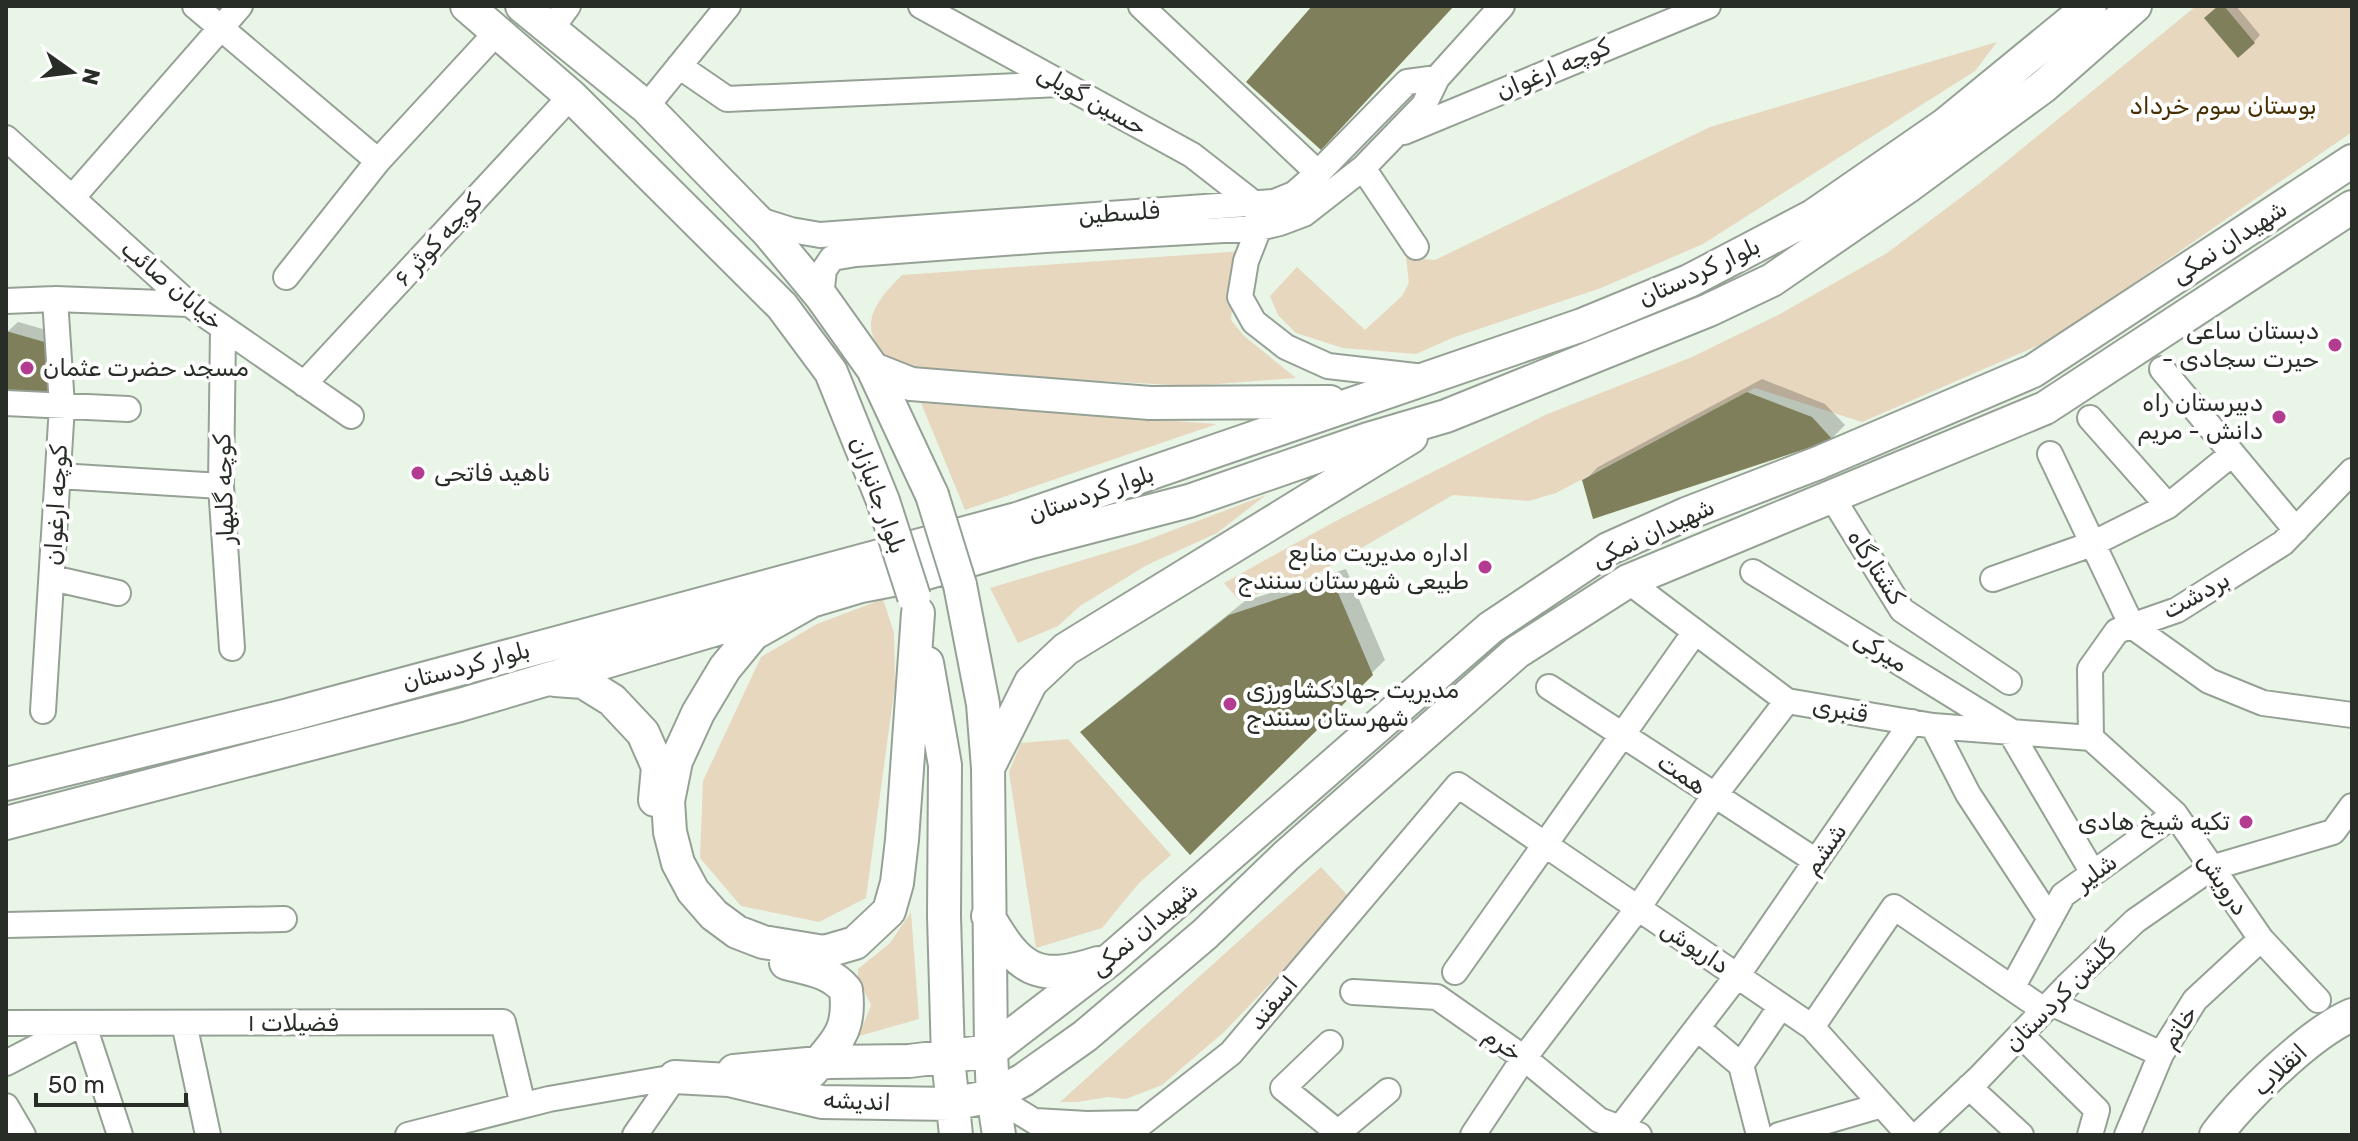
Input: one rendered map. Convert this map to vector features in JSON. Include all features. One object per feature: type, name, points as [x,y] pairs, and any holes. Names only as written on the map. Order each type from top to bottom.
[{"type":"main road","name":"بلوار جانبازان","points":[[467,6],[571,96],[782,306],[831,372],[883,501],[916,605],[945,765],[944,916],[948,1058],[954,1120]]},
{"type":"main road","name":"بلوار جانبازان","points":[[522,6],[559,18],[756,219],[821,296],[873,369],[932,495],[960,585],[983,704],[988,768],[991,1051],[999,1135]]},
{"type":"main road","name":"بلوار کردستان","points":[[6,784],[289,715],[1017,519],[1582,325],[1689,281],[1813,216],[1946,124],[2090,6]]},
{"type":"main road","name":"بلوار کردستان","points":[[6,823],[460,705],[861,586],[923,574],[1189,501],[1368,439],[1446,416],[1694,316],[1772,280],[2044,86],[2135,6]]},
{"type":"main road","name":"شهیدان نمکی","points":[[991,1051],[1112,958],[1490,628],[1608,549],[2033,371],[2352,161]]},
{"type":"main road","name":"شهیدان نمکی","points":[[993,1096],[1023,1080],[1085,1036],[1205,934],[1286,856],[1517,652],[1628,581],[2045,408],[2352,207]]},
{"type":"main road","points":[[873,369],[911,384],[1150,403],[1357,401]]},
{"type":"main road","points":[[988,768],[1031,682],[1066,649],[1446,416]]},
{"type":"main road","name":"بلوار کردستان","points":[[811,601],[753,634],[725,668],[698,713],[676,761],[668,801],[670,832],[678,863],[693,891],[714,915],[737,932],[763,942],[824,952],[855,943],[873,929],[889,911],[897,883],[916,605]]},
{"type":"main road","points":[[450,671],[460,705]]},
{"type":"main road","points":[[548,679],[583,682],[612,700],[643,733],[658,767],[656,836],[666,871],[684,904],[707,928],[733,945],[760,956],[824,972],[839,981],[846,990],[846,1022],[837,1044],[810,1074],[809,1087],[822,1102]]},
{"type":"main road","points":[[988,916],[1005,945],[1022,962],[1045,974],[1070,972],[1112,958]]},
{"type":"main road","name":"انقلاب","points":[[2216,1135],[2249,1098],[2314,1038],[2352,1015]]},
{"type":"main road","name":"اندیشه","points":[[675,1077],[818,1063],[948,1058],[991,1051]]},
{"type":"main road","name":"اندیشه","points":[[675,1077],[729,1080],[822,1102],[954,1120],[993,1096]]},
{"type":"street","points":[[195,6],[378,161]]},
{"type":"street","points":[[72,198],[240,6]]},
{"type":"street","points":[[646,107],[728,6]]},
{"type":"street","name":"حسین گویلی","points":[[921,6],[1192,155],[1258,217]]},
{"type":"street","points":[[1141,6],[1318,173]]},
{"type":"street","name":"کوچه ارغوان","points":[[1398,134],[1708,6]]},
{"type":"street","name":"فلسطین","points":[[756,219],[820,235],[1304,214],[1363,168],[1398,134],[1424,105],[1437,78],[1493,9]]},
{"type":"street","points":[[286,277],[378,161],[497,32]]},
{"type":"street","points":[[679,66],[727,99],[1062,84]]},
{"type":"street","name":"فلسطین","points":[[821,296],[824,270],[832,258],[1258,217],[1274,202],[1294,194],[1318,173],[1407,82],[1437,78]]},
{"type":"street","name":"کوچه کوثر ۶","points":[[304,384],[571,96]]},
{"type":"street","name":"خیابان صائب","points":[[6,138],[189,304],[351,416]]},
{"type":"street","points":[[1363,168],[1416,247]]},
{"type":"street","points":[[1258,217],[1240,297],[1254,322],[1286,347],[1328,366],[1432,378]]},
{"type":"street","points":[[6,301],[55,299],[189,304]]},
{"type":"street","name":"کوچه ارغوان","points":[[43,711],[62,406],[55,299]]},
{"type":"street","name":"کوچه گلبهار","points":[[223,329],[221,486],[232,648]]},
{"type":"street","points":[[1328,366],[1357,401]]},
{"type":"street","points":[[2162,369],[2296,530]]},
{"type":"street","points":[[6,403],[128,409]]},
{"type":"street","points":[[2090,418],[2168,506]]},
{"type":"street","points":[[2050,454],[2132,626],[2209,681],[2263,703],[2349,712]]},
{"type":"street","points":[[1993,579],[2092,544],[2168,506],[2232,454]]},
{"type":"street","name":"بردشت","points":[[2091,738],[2090,669],[2117,631],[2177,610],[2283,543],[2352,471]]},
{"type":"street","points":[[59,476],[221,486]]},
{"type":"street","name":"کشتارگاه","points":[[1832,497],[1902,610],[2009,682]]},
{"type":"street","name":"میرکی","points":[[1753,572],[2009,730]]},
{"type":"street","points":[[52,578],[118,593]]},
{"type":"street","name":"قنبری","points":[[1628,581],[1787,701],[1922,724],[2091,738]]},
{"type":"street","points":[[1455,972],[1695,632]]},
{"type":"street","name":"همت","points":[[1549,687],[1816,861]]},
{"type":"street","points":[[1473,1135],[1524,1058],[1638,908],[1714,796],[1787,701]]},
{"type":"street","points":[[1922,724],[2050,919]]},
{"type":"street","name":"ششم","points":[[1629,1132],[1697,1028],[1816,861],[1922,724]]},
{"type":"street","points":[[2009,730],[2093,873]]},
{"type":"street","name":"درویش","points":[[2091,738],[2175,814],[2261,939],[2318,1000]]},
{"type":"street","name":"داریوش","points":[[1458,785],[1812,1027],[1909,1135]]},
{"type":"street","name":"اسفند","points":[[1035,1121],[1142,1123],[1231,1053],[1458,785]]},
{"type":"street","name":"گلشن کردستان","points":[[1918,1135],[2135,921],[2211,868],[2333,832],[2352,806]]},
{"type":"street","name":"شلیر","points":[[2012,988],[2063,895],[2175,814]]},
{"type":"street","points":[[1812,1027],[1894,907],[2012,988],[2048,1007],[2161,1054]]},
{"type":"street","points":[[6,925],[284,919]]},
{"type":"street","name":"خاتم","points":[[2127,1135],[2161,1054],[2195,1000],[2261,939]]},
{"type":"street","name":"خرم","points":[[1353,992],[1437,997],[1524,1058],[1599,1120],[1629,1132]]},
{"type":"street","points":[[1741,1065],[1781,1006]]},
{"type":"street","name":"فضیلات ۱","points":[[6,1023],[503,1022],[523,1105]]},
{"type":"street","points":[[83,1023],[120,1135]]},
{"type":"street","name":"فضیلات ۱","points":[[6,1063],[83,1023]]},
{"type":"street","points":[[184,1023],[208,1135]]},
{"type":"street","points":[[1697,1028],[1741,1065],[1759,1135]]},
{"type":"street","points":[[2021,1035],[2097,1110],[2090,1135]]},
{"type":"street","points":[[1330,1043],[1283,1088],[1338,1134],[1388,1091]]},
{"type":"street","points":[[635,1135],[675,1077]]},
{"type":"street","name":"اندیشه","points":[[408,1135],[523,1105],[675,1077]]},
{"type":"street","points":[[1969,1087],[2021,1135]]},
{"type":"street","points":[[993,1096],[1055,1135]]},
{"type":"street","points":[[1779,1135],[1882,1105]]},
{"type":"street","points":[[6,1106],[23,1135]]},
{"type":"green space","name":"بوستان سوم خرداد","points":[[2196,6],[2352,6],[2352,132],[2053,339],[1862,422],[1755,388],[1556,493],[1529,501],[1453,495],[1313,576],[1239,600],[1224,583],[1332,523],[1545,415],[1692,357],[1780,314],[1887,253],[1980,183]]},
{"type":"green space","points":[[1997,42],[1975,71],[1703,244],[1601,288],[1452,338],[1416,354],[1343,348],[1296,333],[1278,315],[1270,296],[1297,267],[1365,330],[1402,296],[1409,283],[1406,258],[1435,260],[1710,127]]},
{"type":"green space","points":[[1243,251],[1234,279],[1231,320],[1244,336],[1296,378],[1191,386],[944,372],[890,364],[876,343],[871,327],[878,302],[902,275]]},
{"type":"green space","points":[[921,403],[1217,424],[965,510]]},
{"type":"green space","points":[[1266,495],[1217,533],[1147,565],[1080,606],[1058,626],[1018,643],[990,588],[1139,543]]},
{"type":"green space","points":[[883,599],[894,633],[895,685],[866,898],[819,922],[741,906],[700,858],[703,781],[761,657],[817,624]]},
{"type":"green space","points":[[1068,739],[1171,855],[1139,883],[1102,928],[1036,948],[1009,772],[1021,743]]},
{"type":"green space","points":[[1321,867],[1351,899],[1224,1032],[1162,1085],[1126,1099],[1108,1097],[1060,1102]]},
{"type":"green space","points":[[911,912],[919,1019],[859,1036],[871,1005],[858,979],[858,969],[890,943]]},
{"type":"building","points":[[1312,6],[1454,6],[1321,150],[1246,82]]},
{"type":"building","points":[[2218,6],[2224,6],[2255,43],[2238,58],[2204,18]]},
{"type":"building","name":"مسجد حضرت عثمان","points":[[6,331],[48,343],[47,398],[6,394]]},
{"type":"building","points":[[1747,392],[1812,417],[1833,440],[1593,519],[1582,480]]},
{"type":"building","name":"مدیریت جهادکشاورزی شهرستان سنندج","points":[[1333,581],[1373,675],[1190,855],[1080,732],[1229,615]]},
{"type":"place","name":"دبستان ساعی - حیرت سجادی","points":[[2335,345]]},
{"type":"place","name":"مسجد حضرت عثمان","points":[[27,368]]},
{"type":"place","name":"دبیرستان راه دانش - مریم","points":[[2279,417]]},
{"type":"place","name":"ناهید فاتحی","points":[[418,473]]},
{"type":"place","name":"اداره مدیریت منابع طبیعی شهرستان سنندج","points":[[1485,567]]},
{"type":"place","name":"مدیریت جهادکشاورزی شهرستان سنندج","points":[[1230,704]]},
{"type":"place","name":"تکیه شیخ هادی","points":[[2246,822]]}]
